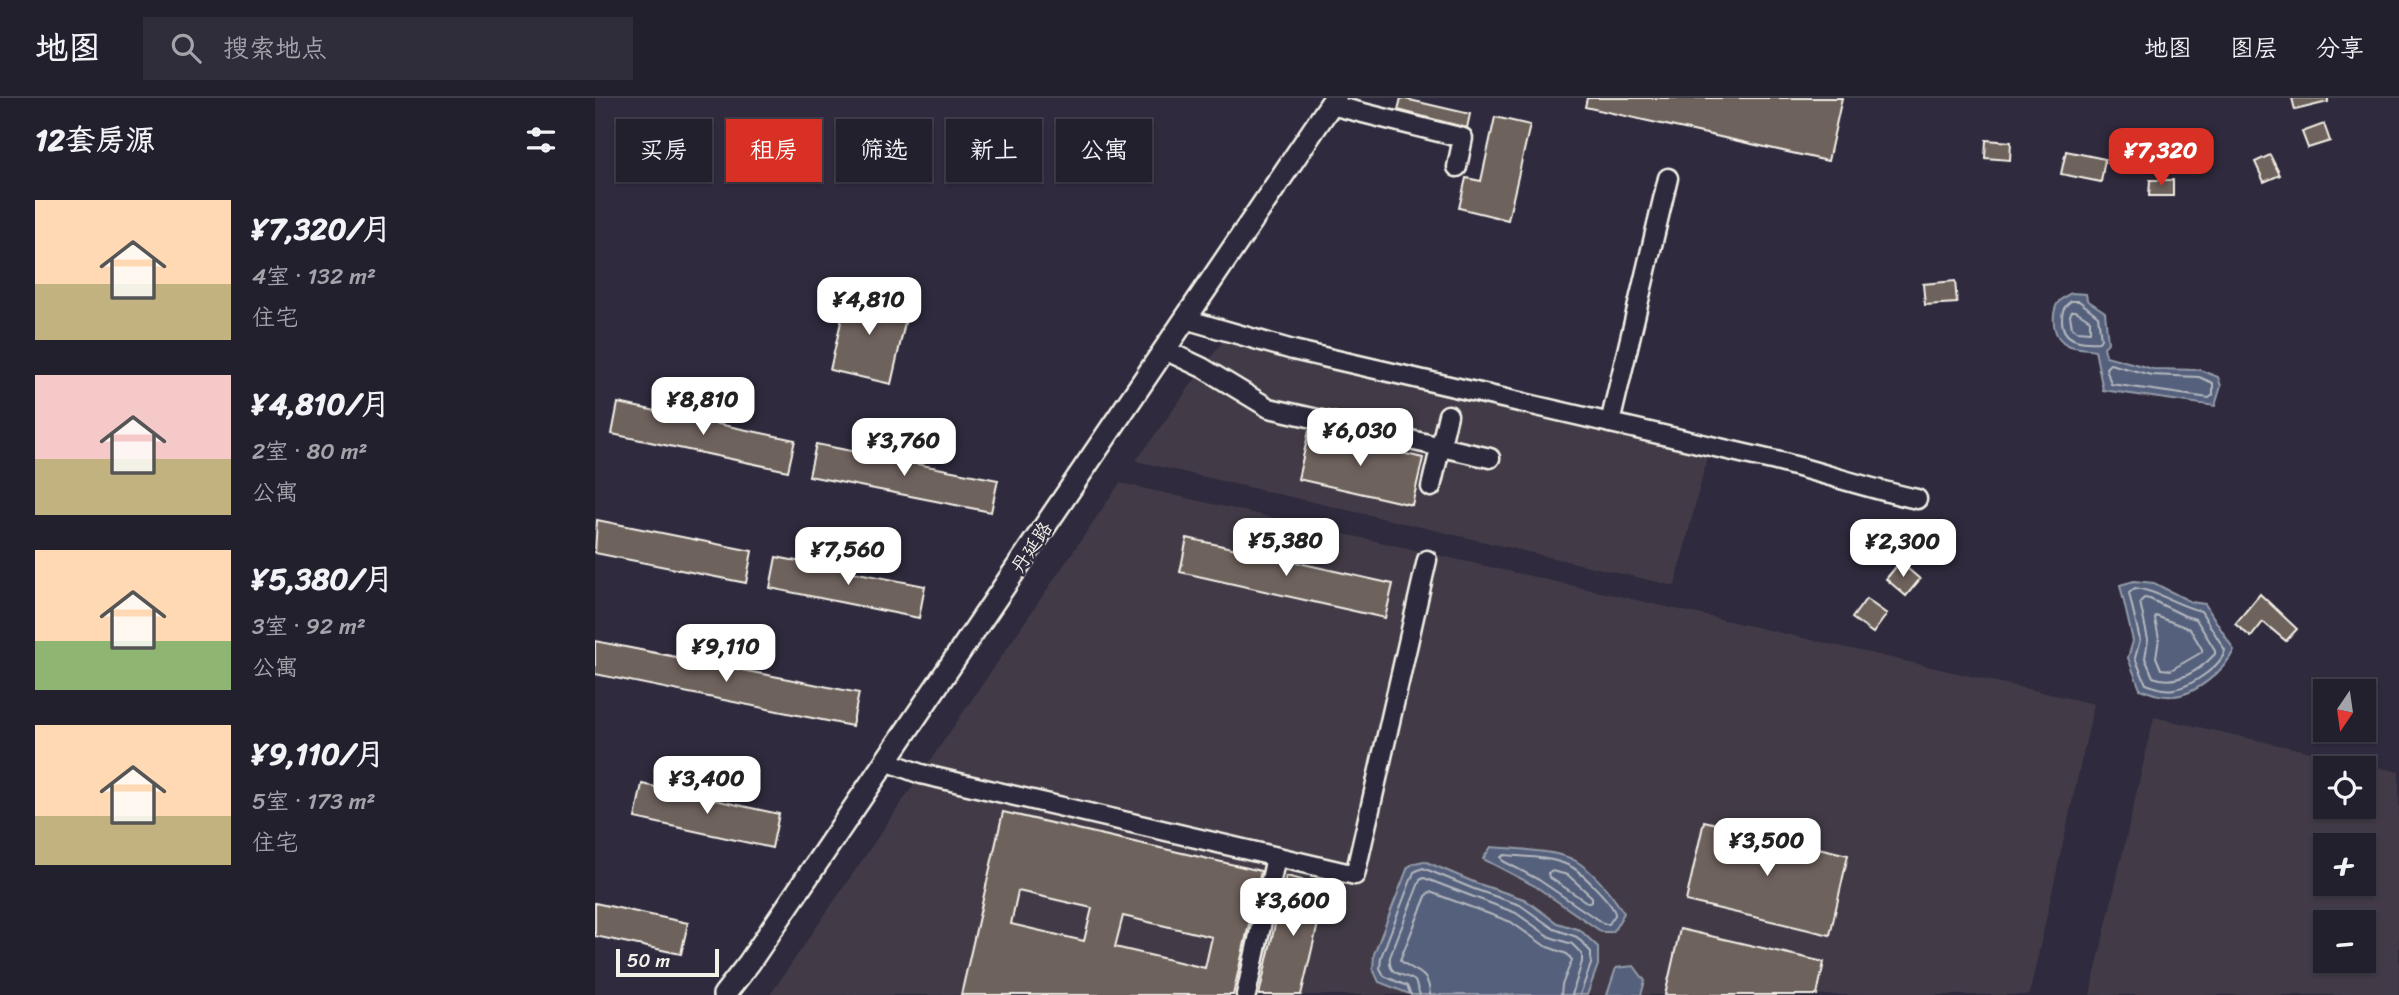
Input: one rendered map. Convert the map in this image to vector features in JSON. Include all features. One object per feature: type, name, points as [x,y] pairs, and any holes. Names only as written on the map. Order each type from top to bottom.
[{"type":"main road","name":"丹延路","points":[[724,995],[886,761],[1333,101]]},
{"type":"street","points":[[1333,101],[1463,138],[1457,167]]},
{"type":"street","points":[[1610,423],[1668,178]]},
{"type":"street","points":[[1185,319],[1293,350],[1776,461],[1917,499]]},
{"type":"street","points":[[1165,349],[1203,368],[1269,408],[1490,458]]},
{"type":"street","points":[[1431,487],[1448,415]]},
{"type":"street","points":[[886,761],[921,774],[1355,875],[1427,560]]},
{"type":"street","points":[[1246,995],[1276,857]]},
{"type":"shaded area","points":[[1222,342],[1707,457],[1675,586],[1136,461]]},
{"type":"shaded area","points":[[1120,483],[2094,704],[2029,995],[770,995]]},
{"type":"shaded area","points":[[2154,717],[2328,756],[2313,756],[2313,819],[2376,819],[2376,767],[2399,772],[2399,995],[2090,995]]},
{"type":"water","points":[[2071,293],[2086,294],[2087,300],[2105,312],[2108,343],[2104,347],[2106,356],[2153,369],[2200,370],[2218,377],[2221,386],[2215,406],[2103,390],[2095,350],[2069,345],[2056,333],[2055,308]]},
{"type":"water","points":[[2134,581],[2154,583],[2191,602],[2205,604],[2234,650],[2209,680],[2182,695],[2160,695],[2140,689],[2128,658],[2133,641],[2120,585]]},
{"type":"water","points":[[1491,847],[1547,852],[1576,861],[1603,885],[1624,913],[1613,932],[1602,932],[1535,886],[1483,859]]},
{"type":"water","points":[[1424,861],[1524,899],[1557,923],[1580,930],[1598,947],[1598,965],[1587,995],[1412,995],[1379,982],[1373,969],[1374,954],[1408,867]]},
{"type":"water","points":[[1634,966],[1645,981],[1641,995],[1607,995],[1616,968]]},
{"type":"building","points":[[1401,98],[1470,114],[1467,128],[1398,110]]},
{"type":"building","points":[[1587,98],[1842,98],[1828,161],[1585,107]]},
{"type":"building","points":[[2292,98],[2328,98],[2328,102],[2295,110]]},
{"type":"building","points":[[1495,117],[1530,125],[1508,220],[1459,208],[1466,178],[1481,181]]},
{"type":"building","points":[[2324,124],[2330,141],[2308,148],[2302,132]]},
{"type":"building","points":[[1986,140],[2011,142],[2010,160],[1985,158]]},
{"type":"building","points":[[2066,151],[2105,159],[2101,182],[2061,174]]},
{"type":"building","points":[[2270,155],[2280,175],[2264,182],[2255,162]]},
{"type":"building","points":[[2150,180],[2173,180],[2173,196],[2149,196]]},
{"type":"building","points":[[1955,281],[1957,303],[1925,305],[1923,284]]},
{"type":"building","points":[[848,291],[909,305],[891,384],[830,370]]},
{"type":"building","points":[[618,403],[795,440],[788,471],[612,434]]},
{"type":"building","points":[[1309,431],[1423,458],[1412,505],[1298,479]]},
{"type":"building","points":[[816,444],[998,480],[991,512],[809,476]]},
{"type":"building","points":[[597,520],[752,551],[746,583],[595,553]]},
{"type":"building","points":[[1187,538],[1393,584],[1385,618],[1180,572]]},
{"type":"building","points":[[776,557],[925,586],[919,618],[770,588]]},
{"type":"building","points":[[1900,562],[1920,579],[1906,596],[1886,579]]},
{"type":"building","points":[[2260,594],[2297,629],[2286,641],[2263,622],[2251,637],[2235,624]]},
{"type":"building","points":[[1866,599],[1887,614],[1873,633],[1852,618]]},
{"type":"building","points":[[595,641],[859,693],[852,726],[595,674]]},
{"type":"building","points":[[642,784],[779,814],[772,848],[635,818]]},
{"type":"building","points":[[1003,812],[1261,871],[1233,995],[961,995]],"holes":[[[1018,891],[1092,908],[1084,941],[1011,924]],[[1123,916],[1212,937],[1205,968],[1115,947]]]},
{"type":"building","points":[[1704,821],[1848,855],[1830,935],[1686,901]]},
{"type":"building","points":[[1286,876],[1327,886],[1301,995],[1259,995]]},
{"type":"building","points":[[595,903],[688,923],[681,954],[595,936]]},
{"type":"building","points":[[1680,929],[1824,962],[1817,995],[1665,995]]}]
